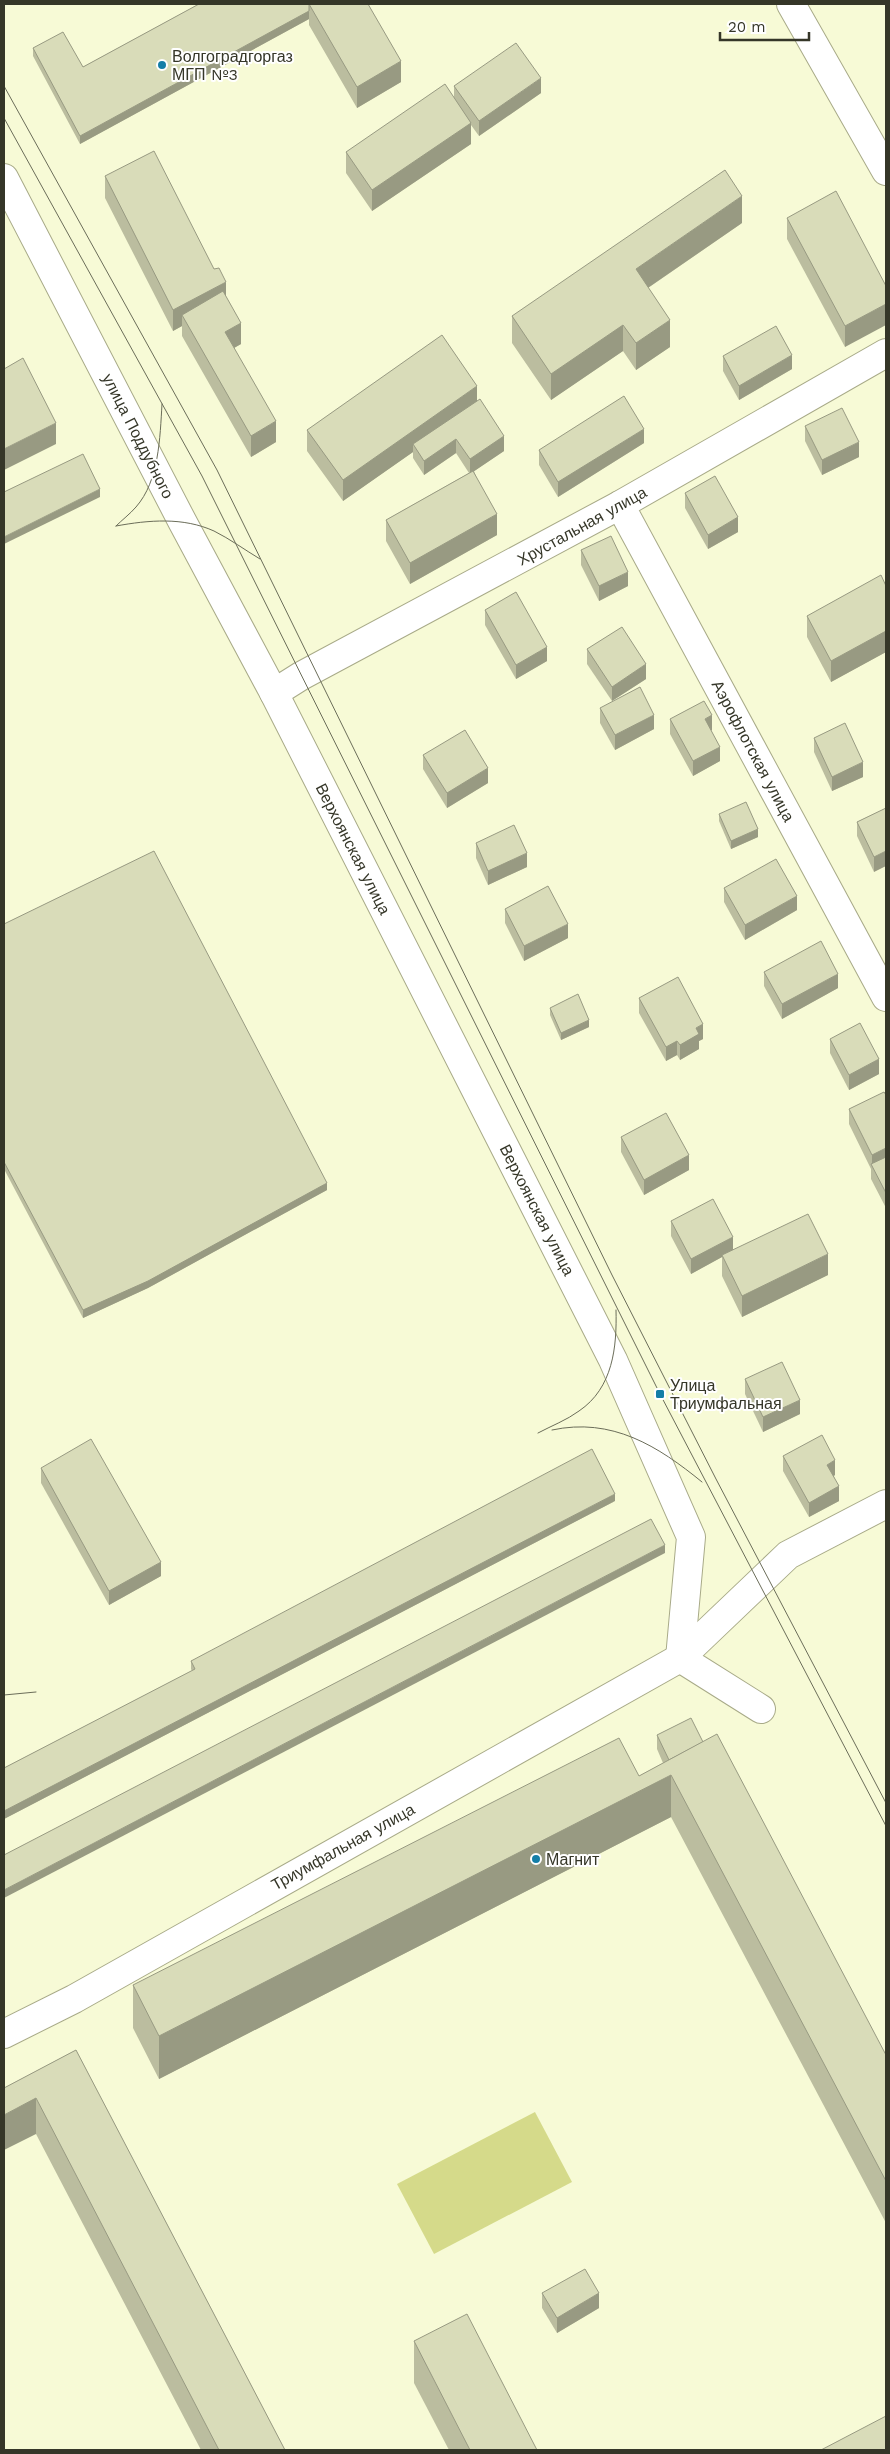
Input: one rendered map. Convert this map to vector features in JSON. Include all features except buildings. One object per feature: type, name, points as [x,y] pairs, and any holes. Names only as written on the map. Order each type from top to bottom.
[{"type":"street","points":[[791,4],[886,171]]},
{"type":"street","name":"улица Поддубного","points":[[4,178],[182,521],[274,693]]},
{"type":"street","name":"Хрустальная улица","points":[[274,693],[301,676],[620,505],[886,353]]},
{"type":"street","name":"Аэрофлотская улица","points":[[620,505],[886,997]]},
{"type":"street","name":"Верхоянская улица","points":[[274,693],[613,1360],[691,1537],[680,1658]]},
{"type":"street","name":"Триумфальная улица","points":[[4,2034],[74,1999],[680,1658],[788,1555],[886,1504]]},
{"type":"street","points":[[680,1658],[761,1709]]},
{"type":"green space","points":[[535,2112],[572,2182],[434,2254],[397,2184]]},
{"type":"tram line","points":[[4,86],[217,470],[612,1275],[716,1479],[886,1803]]},
{"type":"tram line","points":[[4,118],[202,476],[660,1394],[886,1826]]},
{"type":"tram line","points":[[116,526],[144,497],[154,472],[162,404]]},
{"type":"tram line","points":[[116,526],[153,521],[190,523],[214,531],[260,559]]},
{"type":"tram line","points":[[538,1433],[574,1414],[590,1402],[599,1391],[606,1379],[614,1352],[616,1310]]},
{"type":"tram line","points":[[552,1430],[574,1427],[614,1431],[651,1446],[702,1482]]},
{"type":"tram line","points":[[4,1695],[36,1692]]},
{"type":"place","name":"Волгоградгоргаз МГП №3","points":[[162,65]]},
{"type":"place","name":"Улица Триумфальная","points":[[660,1394]]},
{"type":"place","name":"Магнит","points":[[536,1859]]}]
